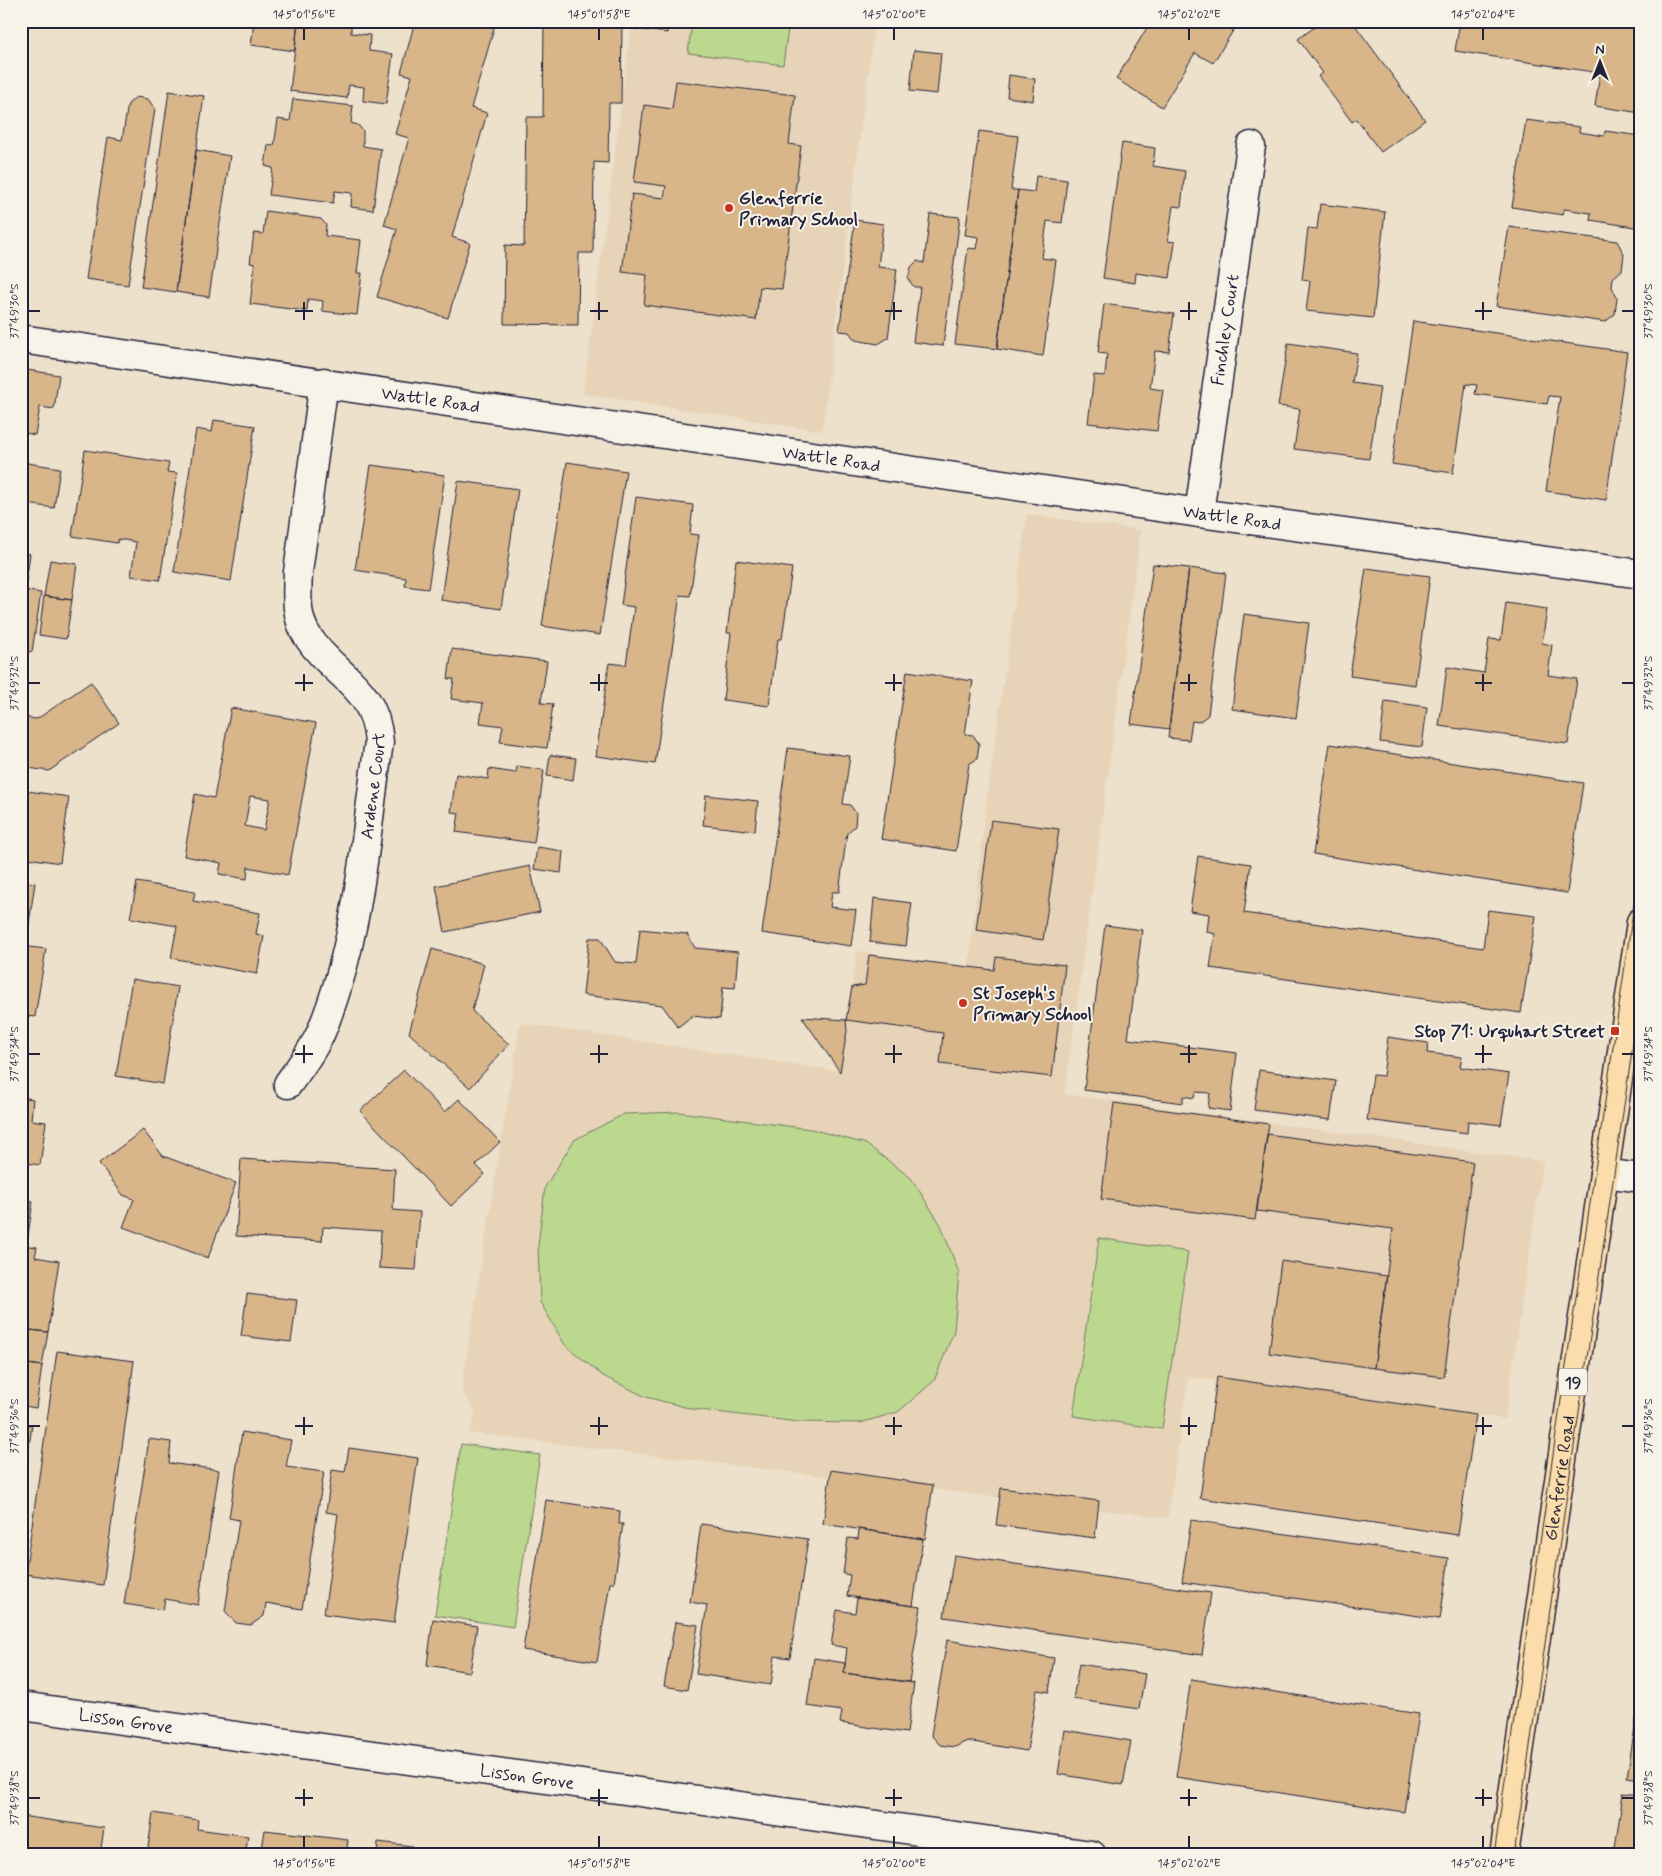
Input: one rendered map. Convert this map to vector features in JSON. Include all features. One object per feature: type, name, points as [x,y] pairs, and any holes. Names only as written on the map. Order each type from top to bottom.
[{"type":"main road","name":"Glenferrie Road","points":[[1504,1855],[1641,922]]},
{"type":"street","name":"Finchley Court","points":[[1199,513],[1251,146]]},
{"type":"street","name":"Wattle Road","points":[[21,339],[324,382],[1199,513],[1641,574]]},
{"type":"street","name":"Ardene Court","points":[[288,1084],[306,1060],[320,1033],[351,931],[379,742],[378,724],[372,708],[361,692],[320,652],[307,635],[300,617],[296,598],[324,382]]},
{"type":"street","points":[[1604,1173],[1641,1178]]},
{"type":"street","name":"Lisson Grove","points":[[21,1706],[1023,1850],[1092,1855]]},
{"type":"shaded area","name":"Glenferrie Primary School","points":[[632,21],[875,21],[822,431],[583,394]]},
{"type":"shaded area","name":"St Joseph's Primary School","points":[[1027,514],[1141,530],[1065,1094],[1543,1161],[1505,1419],[1188,1377],[1168,1518],[468,1433],[476,1414],[461,1389],[520,1023],[840,1071],[857,951],[968,970],[985,811]]},
{"type":"green space","points":[[692,21],[789,21],[783,65],[688,53]]},
{"type":"green space","points":[[679,1112],[811,1129],[866,1144],[911,1178],[941,1225],[959,1273],[954,1331],[934,1381],[898,1412],[860,1423],[798,1422],[692,1409],[646,1397],[603,1376],[565,1345],[540,1302],[538,1245],[545,1187],[574,1140],[624,1114]]},
{"type":"green space","points":[[1099,1238],[1188,1252],[1162,1429],[1073,1416]]},
{"type":"green space","points":[[461,1444],[540,1455],[513,1627],[435,1615]]},
{"type":"building","points":[[254,21],[298,21],[295,51],[251,45]]},
{"type":"building","points":[[298,21],[351,25],[351,33],[370,35],[369,51],[393,54],[386,104],[363,101],[364,87],[349,85],[347,98],[290,91]]},
{"type":"building","points":[[415,21],[496,21],[471,108],[487,113],[452,237],[470,243],[448,318],[377,297],[397,229],[384,225],[409,138],[395,134],[412,76],[401,73]]},
{"type":"building","points":[[544,21],[622,21],[621,103],[609,103],[608,163],[594,162],[593,253],[579,253],[578,325],[504,324],[505,245],[524,246],[526,117],[543,117]]},
{"type":"building","points":[[636,21],[669,21],[667,33],[635,29]]},
{"type":"building","points":[[1151,21],[1239,21],[1213,63],[1195,53],[1162,107],[1116,79]]},
{"type":"building","points":[[1323,21],[1352,21],[1425,120],[1381,152],[1356,119],[1352,122],[1318,76],[1323,73],[1298,39]]},
{"type":"building","points":[[1460,21],[1641,21],[1641,113],[1595,106],[1600,73],[1455,51]]},
{"type":"building","points":[[914,50],[941,53],[937,94],[910,91]]},
{"type":"building","points":[[1009,75],[1035,79],[1033,101],[1007,97]]},
{"type":"building","points":[[676,81],[795,95],[789,144],[801,146],[782,289],[760,287],[756,320],[644,305],[647,275],[622,272],[632,194],[664,198],[666,186],[634,182],[644,105],[672,109]]},
{"type":"building","points":[[169,91],[204,96],[176,292],[141,287]]},
{"type":"building","points":[[136,97],[148,99],[155,109],[128,285],[86,279],[108,137],[122,140],[128,104]]},
{"type":"building","points":[[293,99],[353,106],[351,123],[358,125],[363,131],[363,146],[381,149],[373,210],[351,207],[352,193],[335,191],[333,203],[269,195],[273,168],[265,166],[268,145],[274,146],[278,119],[290,121]]},
{"type":"building","points":[[1526,120],[1580,127],[1579,132],[1604,136],[1605,131],[1641,136],[1641,228],[1590,220],[1591,213],[1564,209],[1563,215],[1512,207]]},
{"type":"building","points":[[979,131],[1018,136],[1011,190],[1018,190],[997,349],[955,344],[968,248],[977,249],[979,237],[965,235]]},
{"type":"building","points":[[1122,143],[1155,148],[1153,166],[1185,171],[1181,207],[1173,206],[1168,241],[1175,242],[1170,278],[1136,273],[1135,283],[1103,278]]},
{"type":"building","points":[[196,150],[230,156],[209,297],[176,292]]},
{"type":"building","points":[[1036,176],[1067,180],[1062,223],[1047,221],[1042,258],[1056,260],[1043,356],[997,349],[1018,190],[1034,192]]},
{"type":"building","points":[[1320,204],[1385,212],[1373,318],[1306,311],[1310,281],[1302,280],[1308,228],[1317,229]]},
{"type":"building","points":[[266,211],[321,219],[326,225],[325,236],[361,240],[357,273],[362,273],[357,315],[322,311],[323,301],[308,299],[307,311],[250,304],[255,264],[250,263],[254,233],[263,234]]},
{"type":"building","points":[[930,214],[960,217],[943,346],[913,342],[920,287],[914,287],[908,279],[911,267],[917,261],[924,263]]},
{"type":"building","points":[[855,220],[883,224],[878,267],[897,269],[888,338],[878,344],[855,340],[849,332],[839,331]]},
{"type":"building","points":[[1509,227],[1617,241],[1624,254],[1622,270],[1613,278],[1612,287],[1617,298],[1615,314],[1605,322],[1496,306]]},
{"type":"building","points":[[1104,304],[1174,314],[1169,352],[1155,351],[1150,388],[1163,390],[1157,431],[1088,423],[1094,375],[1105,376],[1107,354],[1098,353]]},
{"type":"building","points":[[1413,321],[1627,352],[1606,500],[1546,491],[1560,397],[1549,396],[1547,404],[1475,394],[1477,385],[1466,384],[1453,473],[1392,464]]},
{"type":"building","points":[[1288,343],[1357,353],[1352,383],[1380,387],[1369,459],[1294,449],[1300,409],[1278,406]]},
{"type":"building","points":[[21,369],[59,375],[54,409],[40,407],[35,435],[21,432]]},
{"type":"building","points":[[214,420],[255,426],[231,581],[174,572],[196,429],[212,432]]},
{"type":"building","points":[[85,450],[169,463],[167,472],[177,473],[160,580],[131,576],[136,542],[118,539],[117,543],[72,536]]},
{"type":"building","points":[[21,462],[60,468],[54,508],[21,503]]},
{"type":"building","points":[[567,462],[626,471],[600,635],[542,626]]},
{"type":"building","points":[[371,465],[445,475],[428,589],[405,586],[406,578],[355,570]]},
{"type":"building","points":[[458,481],[518,489],[501,609],[441,600]]},
{"type":"building","points":[[636,497],[693,505],[690,534],[699,535],[690,596],[680,595],[655,764],[596,756],[609,663],[626,665],[634,607],[621,605]]},
{"type":"building","points":[[21,552],[30,554],[26,584],[21,583]]},
{"type":"building","points":[[50,560],[77,564],[72,600],[44,596]]},
{"type":"building","points":[[736,560],[792,568],[782,639],[778,639],[769,706],[723,700],[731,633],[727,633]]},
{"type":"building","points":[[1153,564],[1189,568],[1169,729],[1131,724]]},
{"type":"building","points":[[1189,568],[1226,573],[1208,715],[1199,722],[1192,721],[1189,740],[1168,738]]},
{"type":"building","points":[[1366,568],[1430,576],[1415,685],[1350,676]]},
{"type":"building","points":[[21,590],[41,593],[32,652],[21,650]]},
{"type":"building","points":[[44,596],[72,600],[66,639],[39,635]]},
{"type":"building","points":[[1506,603],[1547,609],[1542,643],[1552,645],[1548,675],[1577,679],[1568,744],[1439,726],[1447,667],[1484,673],[1489,639],[1501,640]]},
{"type":"building","points":[[1244,614],[1309,623],[1296,718],[1232,709]]},
{"type":"building","points":[[452,649],[547,661],[541,703],[553,704],[547,748],[500,742],[503,726],[480,723],[483,703],[451,699],[454,679],[448,679]]},
{"type":"building","points":[[907,671],[973,681],[965,734],[973,735],[979,744],[977,759],[969,764],[956,851],[881,839]]},
{"type":"building","points":[[91,682],[119,723],[49,771],[21,767],[21,717],[37,719]]},
{"type":"building","points":[[1385,701],[1427,707],[1422,747],[1380,742]]},
{"type":"building","points":[[231,708],[316,723],[288,875],[248,867],[247,879],[219,874],[221,863],[184,856],[195,794],[214,798]],"holes":[[[250,796],[270,799],[264,830],[245,826]]]},
{"type":"building","points":[[1330,744],[1583,783],[1567,893],[1313,854]]},
{"type":"building","points":[[788,748],[850,756],[843,804],[850,805],[856,813],[855,826],[847,833],[839,892],[832,892],[830,907],[856,910],[851,946],[762,933]]},
{"type":"building","points":[[550,755],[576,758],[573,780],[547,776]]},
{"type":"building","points":[[517,766],[544,770],[534,843],[456,832],[459,813],[451,812],[456,774],[488,779],[489,769],[516,773]]},
{"type":"building","points":[[21,790],[69,797],[60,863],[21,857]]},
{"type":"building","points":[[706,795],[758,801],[755,831],[703,825]]},
{"type":"building","points":[[991,820],[1059,829],[1043,940],[976,930]]},
{"type":"building","points":[[537,847],[563,851],[561,873],[534,869]]},
{"type":"building","points":[[1198,856],[1251,864],[1244,913],[1483,948],[1488,910],[1536,916],[1521,1013],[1210,968],[1215,934],[1207,932],[1209,914],[1190,911]]},
{"type":"building","points":[[530,866],[540,912],[445,932],[436,886]]},
{"type":"building","points":[[21,881],[35,883],[28,930],[21,929]]},
{"type":"building","points":[[137,882],[195,892],[193,901],[260,913],[256,934],[264,936],[257,974],[171,958],[177,926],[130,918]]},
{"type":"building","points":[[874,898],[912,903],[906,946],[870,942]]},
{"type":"building","points":[[1105,925],[1142,930],[1128,1039],[1237,1053],[1230,1111],[1208,1108],[1210,1093],[1196,1092],[1194,1098],[1183,1096],[1183,1103],[1084,1090]]},
{"type":"building","points":[[640,929],[687,934],[695,948],[738,952],[735,988],[723,987],[720,1019],[692,1016],[678,1027],[662,1005],[583,995],[589,938],[600,938],[615,962],[636,964]]},
{"type":"building","points":[[21,946],[46,949],[35,1017],[21,1015]]},
{"type":"building","points":[[432,949],[484,964],[472,1011],[509,1044],[470,1088],[409,1033]]},
{"type":"building","points":[[869,955],[994,970],[996,957],[1065,965],[1052,1077],[940,1064],[943,1033],[846,1020],[852,987],[865,985]]},
{"type":"building","points":[[132,979],[178,987],[163,1084],[116,1076]]},
{"type":"building","points":[[802,1017],[846,1020],[847,1031],[840,1072]]},
{"type":"building","points":[[1388,1037],[1428,1043],[1427,1053],[1462,1057],[1460,1067],[1509,1074],[1501,1125],[1468,1121],[1467,1133],[1367,1120],[1373,1075],[1383,1076]]},
{"type":"building","points":[[404,1070],[445,1112],[459,1099],[500,1142],[476,1165],[485,1174],[451,1206],[360,1111]]},
{"type":"building","points":[[1259,1070],[1336,1081],[1330,1120],[1254,1110]]},
{"type":"building","points":[[21,1097],[33,1099],[31,1120],[46,1122],[40,1165],[21,1162]]},
{"type":"building","points":[[1114,1103],[1269,1124],[1255,1220],[1101,1199]]},
{"type":"building","points":[[143,1130],[163,1156],[236,1183],[208,1258],[123,1227],[134,1199],[123,1195],[99,1163]]},
{"type":"building","points":[[1267,1134],[1473,1162],[1444,1377],[1374,1368],[1393,1229],[1257,1211]]},
{"type":"building","points":[[241,1159],[395,1169],[393,1210],[420,1212],[416,1270],[379,1268],[381,1231],[323,1227],[322,1241],[236,1236]]},
{"type":"building","points":[[21,1199],[33,1201],[28,1236],[21,1235]]},
{"type":"building","points":[[21,1245],[37,1247],[35,1257],[59,1261],[48,1332],[21,1329]]},
{"type":"building","points":[[1281,1261],[1387,1276],[1374,1368],[1269,1353]]},
{"type":"building","points":[[247,1294],[297,1300],[291,1342],[241,1336]]},
{"type":"building","points":[[21,1329],[48,1332],[42,1366],[21,1363]]},
{"type":"building","points":[[57,1351],[134,1361],[103,1585],[25,1574]]},
{"type":"building","points":[[21,1363],[42,1366],[36,1408],[24,1406],[22,1424],[32,1425],[27,1461],[21,1460]]},
{"type":"building","points":[[1217,1377],[1476,1415],[1458,1535],[1200,1498]]},
{"type":"building","points":[[242,1432],[291,1440],[286,1467],[324,1472],[302,1609],[266,1603],[264,1616],[251,1625],[236,1623],[225,1611],[239,1520],[229,1518]]},
{"type":"building","points":[[149,1439],[171,1442],[169,1463],[219,1470],[198,1605],[165,1599],[163,1610],[124,1604]]},
{"type":"building","points":[[349,1448],[418,1458],[394,1623],[324,1614],[338,1514],[326,1512],[332,1470],[345,1472]]},
{"type":"building","points":[[21,1460],[27,1461],[25,1478],[21,1477]]},
{"type":"building","points":[[831,1470],[933,1485],[925,1539],[823,1524]]},
{"type":"building","points":[[21,1477],[25,1478],[21,1502]]},
{"type":"building","points":[[1001,1488],[1099,1501],[1095,1538],[996,1525]]},
{"type":"building","points":[[546,1500],[620,1511],[619,1524],[623,1524],[614,1583],[610,1583],[597,1662],[523,1650]]},
{"type":"building","points":[[1191,1520],[1449,1558],[1440,1619],[1182,1582]]},
{"type":"building","points":[[701,1524],[808,1539],[790,1658],[775,1656],[771,1685],[696,1674],[707,1605],[690,1602]]},
{"type":"building","points":[[859,1529],[923,1539],[913,1606],[847,1596],[850,1575],[843,1574],[848,1538],[858,1539]]},
{"type":"building","points":[[954,1555],[1211,1593],[1202,1655],[944,1617]]},
{"type":"building","points":[[857,1598],[921,1607],[909,1682],[844,1673],[847,1648],[831,1645],[837,1610],[855,1613]]},
{"type":"building","points":[[433,1619],[477,1626],[470,1672],[427,1665]]},
{"type":"building","points":[[675,1622],[698,1625],[687,1690],[664,1686]]},
{"type":"building","points":[[947,1640],[1054,1658],[1049,1692],[1037,1690],[1027,1751],[967,1741],[955,1747],[940,1745],[931,1735]]},
{"type":"building","points":[[814,1658],[845,1663],[844,1673],[914,1683],[907,1733],[840,1723],[842,1711],[807,1706]]},
{"type":"building","points":[[1079,1664],[1145,1674],[1139,1709],[1073,1699]]},
{"type":"building","points":[[1191,1679],[1419,1714],[1404,1812],[1176,1777]]},
{"type":"building","points":[[1641,1688],[1641,1779],[1627,1777]]},
{"type":"building","points":[[1065,1730],[1131,1741],[1123,1785],[1058,1774]]},
{"type":"building","points":[[1623,1793],[1641,1795],[1641,1855],[1614,1855]]},
{"type":"building","points":[[153,1813],[198,1820],[197,1829],[248,1836],[245,1855],[147,1855]]},
{"type":"building","points":[[21,1816],[104,1828],[100,1855],[21,1855]]},
{"type":"building","points":[[265,1830],[348,1840],[346,1855],[261,1855]]},
{"type":"building","points":[[378,1842],[412,1846],[411,1855],[377,1855]]},
{"type":"tram line","points":[[1494,1855],[1641,857]]},
{"type":"tram line","points":[[1514,1855],[1641,990]]},
{"type":"place","name":"Glenferrie Primary School","points":[[729,208]]},
{"type":"place","name":"St Joseph's Primary School","points":[[963,1003]]},
{"type":"place","name":"Stop 71: Urquhart Street","points":[[1615,1031]]}]
